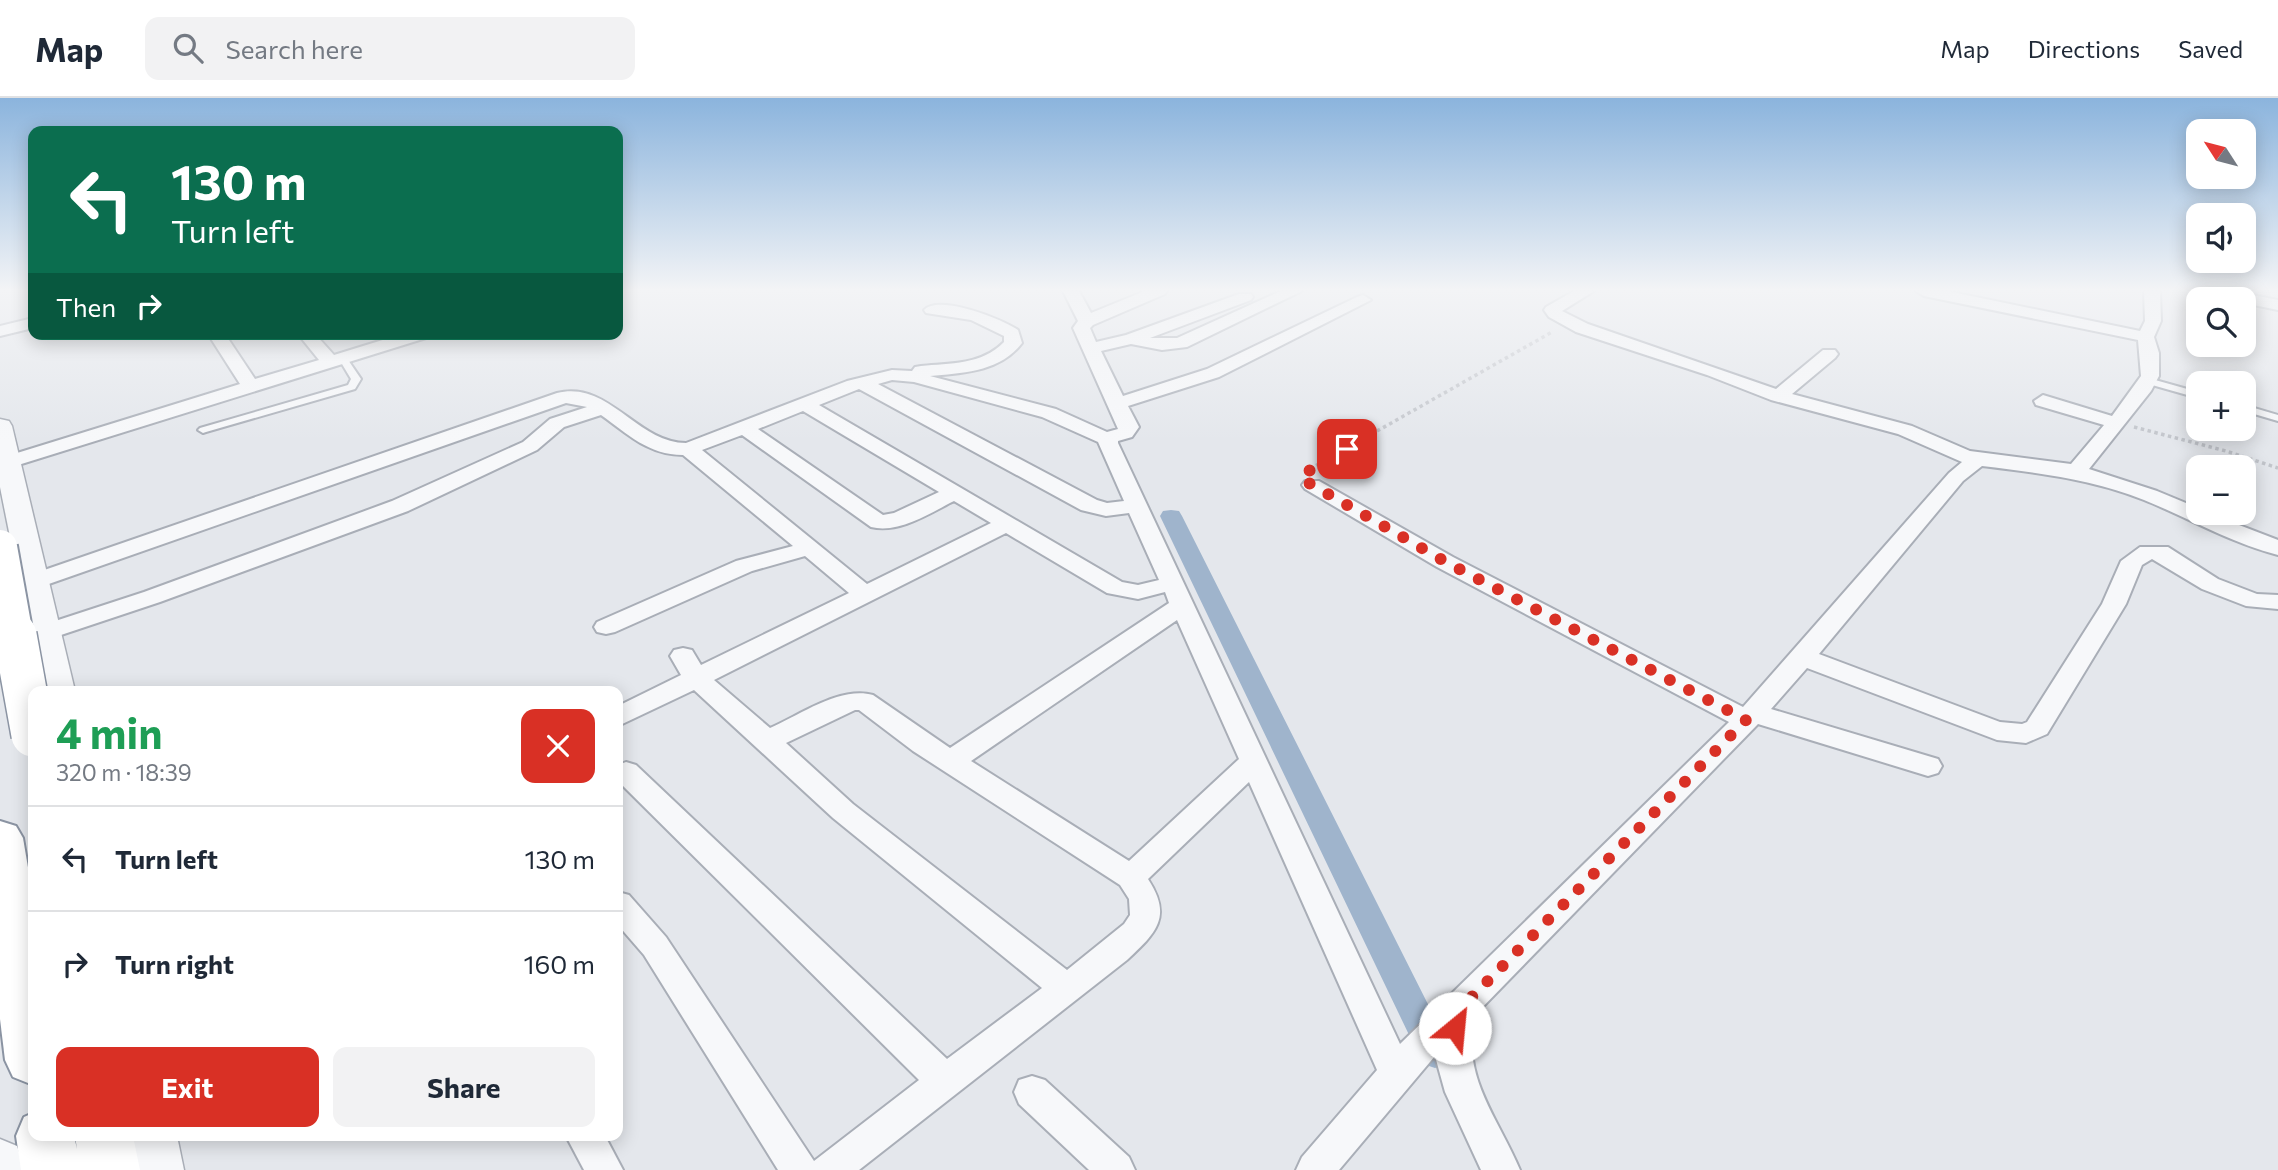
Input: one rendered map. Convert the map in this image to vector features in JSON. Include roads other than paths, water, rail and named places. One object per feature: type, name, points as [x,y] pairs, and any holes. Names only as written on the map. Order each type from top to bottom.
[{"type":"highway","points":[[0,547],[28,707]]},
{"type":"highway","points":[[0,838],[28,1026]]},
{"type":"highway","points":[[46,1141],[51,1170]]},
{"type":"highway","points":[[105,1141],[110,1170]]},
{"type":"street","points":[[221,341],[251,387]]},
{"type":"street","points":[[314,341],[337,360]]},
{"type":"street","points":[[371,341],[378,348]]},
{"type":"street","points":[[8,462],[399,341]]},
{"type":"street","points":[[35,581],[549,401],[575,396],[593,401],[654,446],[675,451],[688,449],[862,383],[892,375],[988,362],[1007,351],[1013,341]]},
{"type":"street","points":[[1088,341],[1129,427],[1115,436]]},
{"type":"street","points":[[1091,348],[1122,341]]},
{"type":"street","points":[[1145,341],[1171,345],[1185,341]]},
{"type":"street","points":[[1117,404],[1213,373],[1279,341]]},
{"type":"street","points":[[1623,341],[1778,396],[1905,430],[1964,456],[2075,471],[2150,495],[2224,528],[2278,548]]},
{"type":"street","points":[[2075,471],[2148,381],[2150,353],[2147,341]]},
{"type":"street","points":[[1778,396],[1829,354]]},
{"type":"street","points":[[892,375],[943,382],[1115,436]]},
{"type":"street","points":[[862,383],[1089,505],[1106,510],[1137,505]]},
{"type":"street","points":[[2043,401],[2116,423]]},
{"type":"street","points":[[805,404],[1126,592],[1178,594]]},
{"type":"street","points":[[0,665],[48,640],[152,597],[400,506],[530,446],[557,423],[603,408]]},
{"type":"street","points":[[0,426],[57,686]]},
{"type":"street","points":[[743,427],[879,522],[899,519],[955,493]]},
{"type":"street","points":[[1115,436],[1137,505],[1401,1068]]},
{"type":"street","points":[[688,449],[866,595]]},
{"type":"street","points":[[1315,1170],[1401,1068],[1750,717],[1956,477],[1979,459]]},
{"type":"street","points":[[1312,485],[1446,562],[1750,717],[1928,766]]},
{"type":"street","points":[[623,713],[689,667],[866,595],[1007,524]]},
{"type":"street","points":[[606,627],[744,566],[810,548]]},
{"type":"street","points":[[1802,657],[1997,731],[2026,734],[2036,728],[2043,718],[2114,604],[2132,562],[2143,554],[2160,552],[2210,584],[2254,601],[2278,602]]},
{"type":"street","points":[[951,761],[1178,594]]},
{"type":"street","points":[[689,667],[867,832],[1067,989]]},
{"type":"street","points":[[766,741],[850,702],[864,701],[951,761],[1131,877],[1144,898],[1146,917],[1135,933],[1116,951],[829,1170]]},
{"type":"street","points":[[1131,877],[1255,760]]},
{"type":"street","points":[[626,772],[946,1083]]},
{"type":"street","points":[[623,910],[654,946],[799,1170]]},
{"type":"street","points":[[1451,1018],[1454,1064],[1478,1124],[1501,1170]]},
{"type":"street","points":[[1032,1093],[1116,1170]]},
{"type":"street","points":[[154,1141],[160,1170]]},
{"type":"street","points":[[588,1141],[604,1170]]},
{"type":"street","points":[[0,1162],[1,1170]]},
{"type":"lane","points":[[203,430],[352,387],[356,379],[337,360]]},
{"type":"lane","points":[[2148,381],[2186,392]]},
{"type":"lane","points":[[2256,412],[2278,418]]},
{"type":"waterway","points":[[1171,516],[1435,1053]]}]
